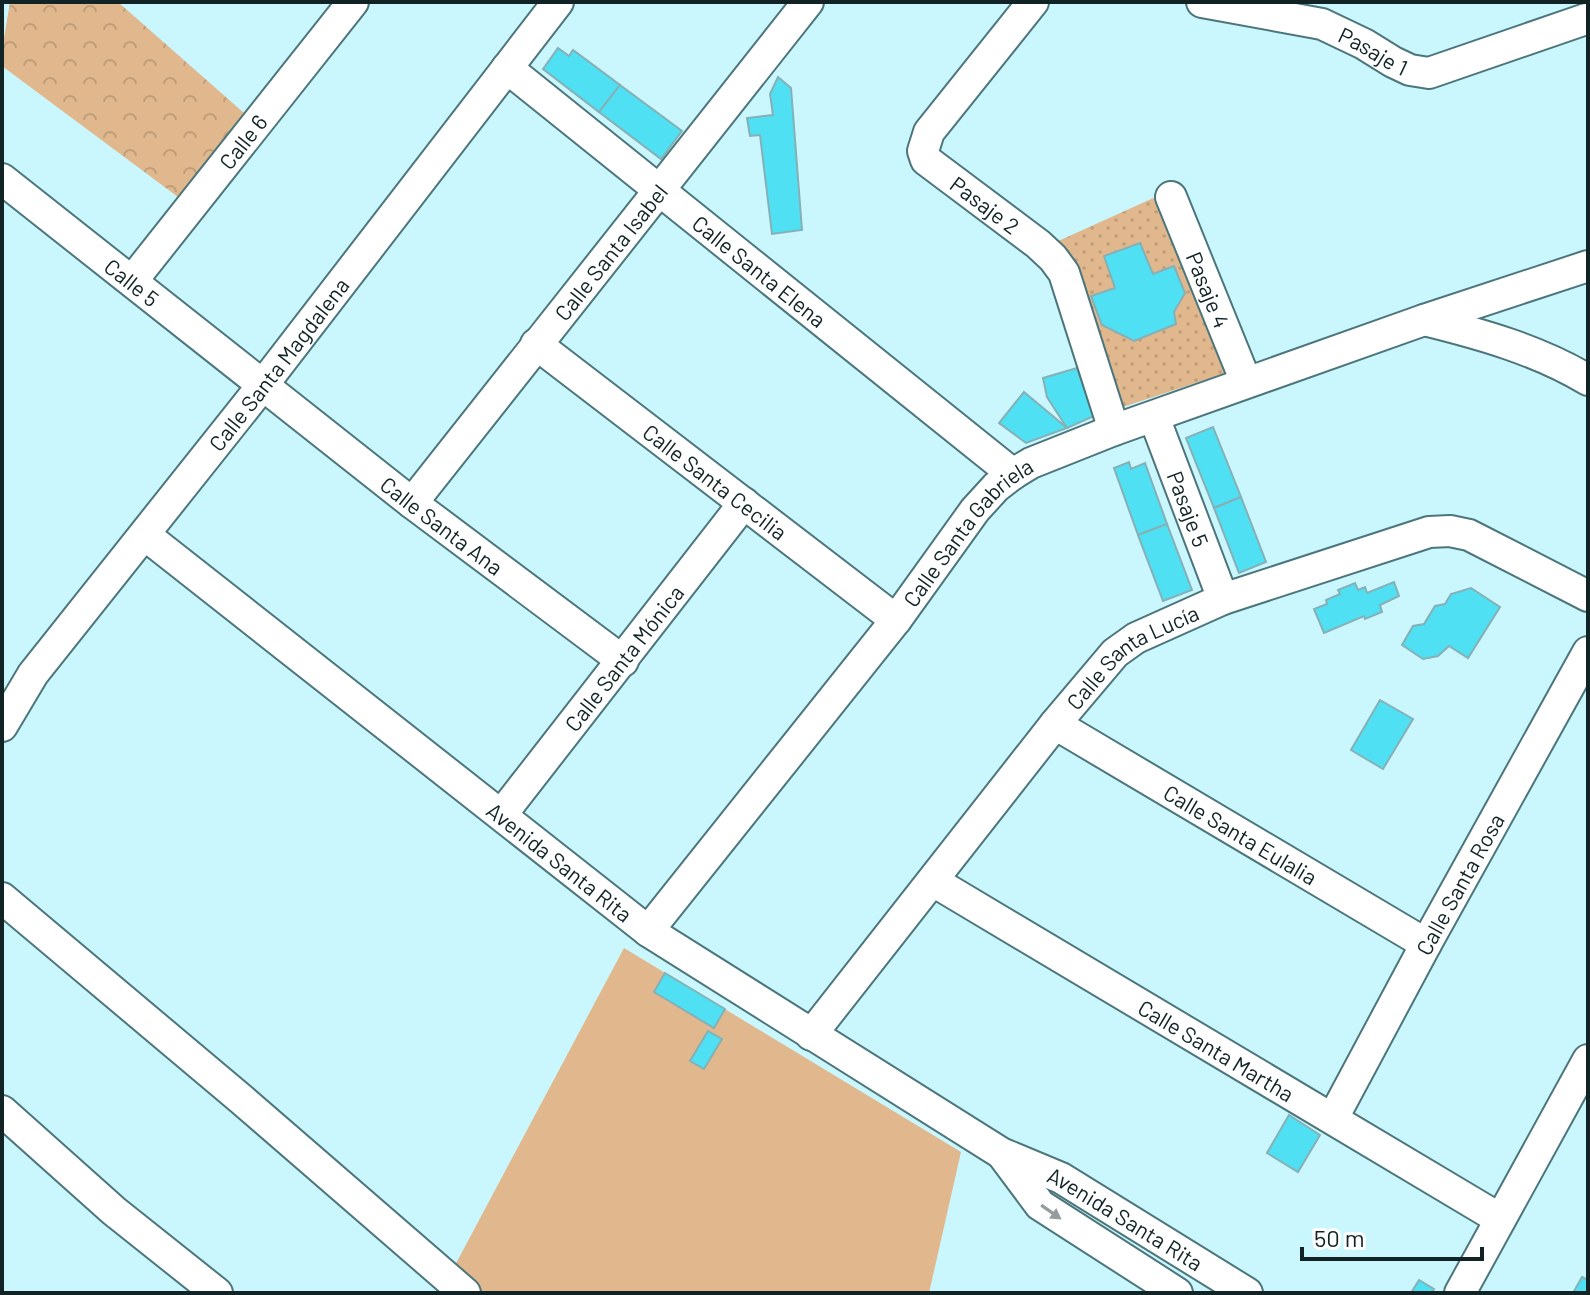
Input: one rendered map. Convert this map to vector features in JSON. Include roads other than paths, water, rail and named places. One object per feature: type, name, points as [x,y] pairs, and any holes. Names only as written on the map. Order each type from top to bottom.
[{"type":"street","name":"Calle 6","points":[[132,281],[353,2]]},
{"type":"street","name":"Calle Santa Magdalena","points":[[2,726],[33,674],[262,386],[558,2]]},
{"type":"street","name":"Calle Santa Isabel","points":[[412,503],[808,2]]},
{"type":"street","name":"Pasaje 2","points":[[1033,2],[929,132],[923,151],[926,160],[1038,244],[1064,273],[1114,430]]},
{"type":"street","name":"Pasaje 1","points":[[1202,2],[1322,24],[1410,70],[1429,73],[1584,17]]},
{"type":"street","name":"Calle Santa Elena","points":[[507,68],[1013,474]]},
{"type":"street","name":"Calle 5","points":[[2,179],[262,386]]},
{"type":"street","name":"Pasaje 4","points":[[1171,197],[1246,382]]},
{"type":"street","name":"Calle Santa Gabriela","points":[[648,931],[896,620],[975,510],[1013,474],[1031,463],[1114,430],[1246,382],[1588,266]]},
{"type":"street","points":[[1424,320],[1516,347],[1564,366],[1588,380]]},
{"type":"street","name":"Calle Santa Cecilia","points":[[536,344],[896,620]]},
{"type":"street","name":"Calle Santa Ana","points":[[262,386],[623,661]]},
{"type":"street","name":"Pasaje 5","points":[[1154,417],[1223,599]]},
{"type":"street","name":"Calle Santa Mónica","points":[[502,814],[744,503]]},
{"type":"street","name":"Calle Santa Lucía","points":[[811,1035],[1055,724],[1115,653],[1136,638],[1223,599],[1419,534],[1450,531],[1496,546],[1588,596]]},
{"type":"street","name":"Avenida Santa Rita","points":[[145,535],[648,931],[1001,1153],[1061,1178],[1247,1293]]},
{"type":"street","name":"Calle Santa Rosa","points":[[1333,1118],[1588,652]]},
{"type":"street","points":[[2,686],[33,674]]},
{"type":"street","name":"Calle Santa Eulalia","points":[[1055,724],[1426,944]]},
{"type":"street","name":"Calle Santa Martha","points":[[933,881],[1500,1219]]},
{"type":"street","points":[[2,898],[465,1293]]},
{"type":"street","points":[[1460,1293],[1588,1060]]},
{"type":"street","points":[[2,1111],[114,1211],[217,1293]]},
{"type":"street","name":"Avenida Santa Rita","points":[[1001,1153],[1040,1205],[1177,1293]]}]
